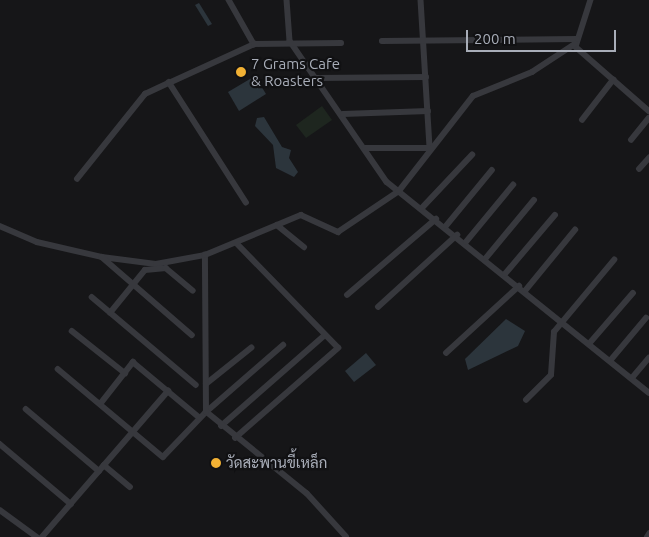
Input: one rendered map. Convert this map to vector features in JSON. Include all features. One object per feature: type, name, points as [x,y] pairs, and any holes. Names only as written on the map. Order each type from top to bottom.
[{"type":"street","points":[[229,0],[254,44]]},
{"type":"street","points":[[287,0],[290,41],[343,114],[388,182],[486,258],[649,393]]},
{"type":"street","points":[[422,0],[430,148]]},
{"type":"street","points":[[0,226],[37,242],[102,257],[156,264],[205,255],[306,214],[338,232],[399,190],[430,148],[473,96],[532,72],[576,42],[591,0]]},
{"type":"street","points":[[77,179],[145,94],[254,44],[290,41],[342,43]]},
{"type":"street","points":[[382,41],[576,42],[613,80],[649,111]]},
{"type":"street","points":[[317,78],[426,77]]},
{"type":"street","points":[[582,120],[613,80]]},
{"type":"street","points":[[168,83],[246,203]]},
{"type":"street","points":[[343,114],[428,111]]},
{"type":"street","points":[[631,140],[649,118]]},
{"type":"street","points":[[365,148],[430,148]]},
{"type":"street","points":[[422,208],[472,155]]},
{"type":"street","points":[[639,169],[649,158]]},
{"type":"street","points":[[446,226],[492,170]]},
{"type":"street","points":[[466,242],[513,185]]},
{"type":"street","points":[[486,258],[534,200]]},
{"type":"street","points":[[505,274],[555,215]]},
{"type":"street","points":[[347,295],[436,219]]},
{"type":"street","points":[[277,225],[304,248]]},
{"type":"street","points":[[525,291],[575,230]]},
{"type":"street","points":[[378,307],[457,235]]},
{"type":"street","points":[[235,438],[337,349],[236,244]]},
{"type":"street","points":[[205,255],[206,412],[235,438],[307,494],[346,537]]},
{"type":"street","points":[[102,257],[132,285],[192,335]]},
{"type":"street","points":[[526,400],[549,380],[551,339],[614,260]]},
{"type":"street","points":[[110,313],[145,270],[166,268],[194,291]]},
{"type":"street","points":[[446,353],[519,286]]},
{"type":"street","points":[[589,344],[633,293]]},
{"type":"street","points":[[92,297],[196,385]]},
{"type":"street","points":[[610,361],[646,318]]},
{"type":"street","points":[[72,331],[125,373]]},
{"type":"street","points":[[221,426],[325,335]]},
{"type":"street","points":[[58,368],[163,458],[206,412],[283,345]]},
{"type":"street","points":[[206,384],[251,348]]},
{"type":"street","points":[[632,378],[649,358]]},
{"type":"street","points":[[101,403],[133,362],[200,418]]},
{"type":"street","points":[[42,537],[168,391]]},
{"type":"street","points":[[26,409],[99,471]]},
{"type":"street","points":[[0,444],[71,504]]},
{"type":"street","points":[[104,464],[130,487]]},
{"type":"street","points":[[0,510],[37,537]]},
{"type":"shaded area","points":[[199,3],[212,24],[208,26],[195,5]]},
{"type":"shaded area","points":[[255,76],[266,94],[239,111],[228,92]]},
{"type":"shaded area","points":[[322,106],[332,120],[306,138],[296,125]]},
{"type":"shaded area","points":[[264,117],[282,147],[291,150],[289,158],[298,172],[294,177],[276,168],[273,145],[255,126],[257,118]]},
{"type":"shaded area","points":[[506,319],[525,331],[518,346],[468,370],[465,359]]},
{"type":"shaded area","points":[[366,353],[376,365],[354,382],[345,371]]},
{"type":"place","name":"7 Grams Cafe & Roasters","points":[[241,72]]},
{"type":"place","name":"วัดสะพานขี้เหล็ก","points":[[216,463]]}]
